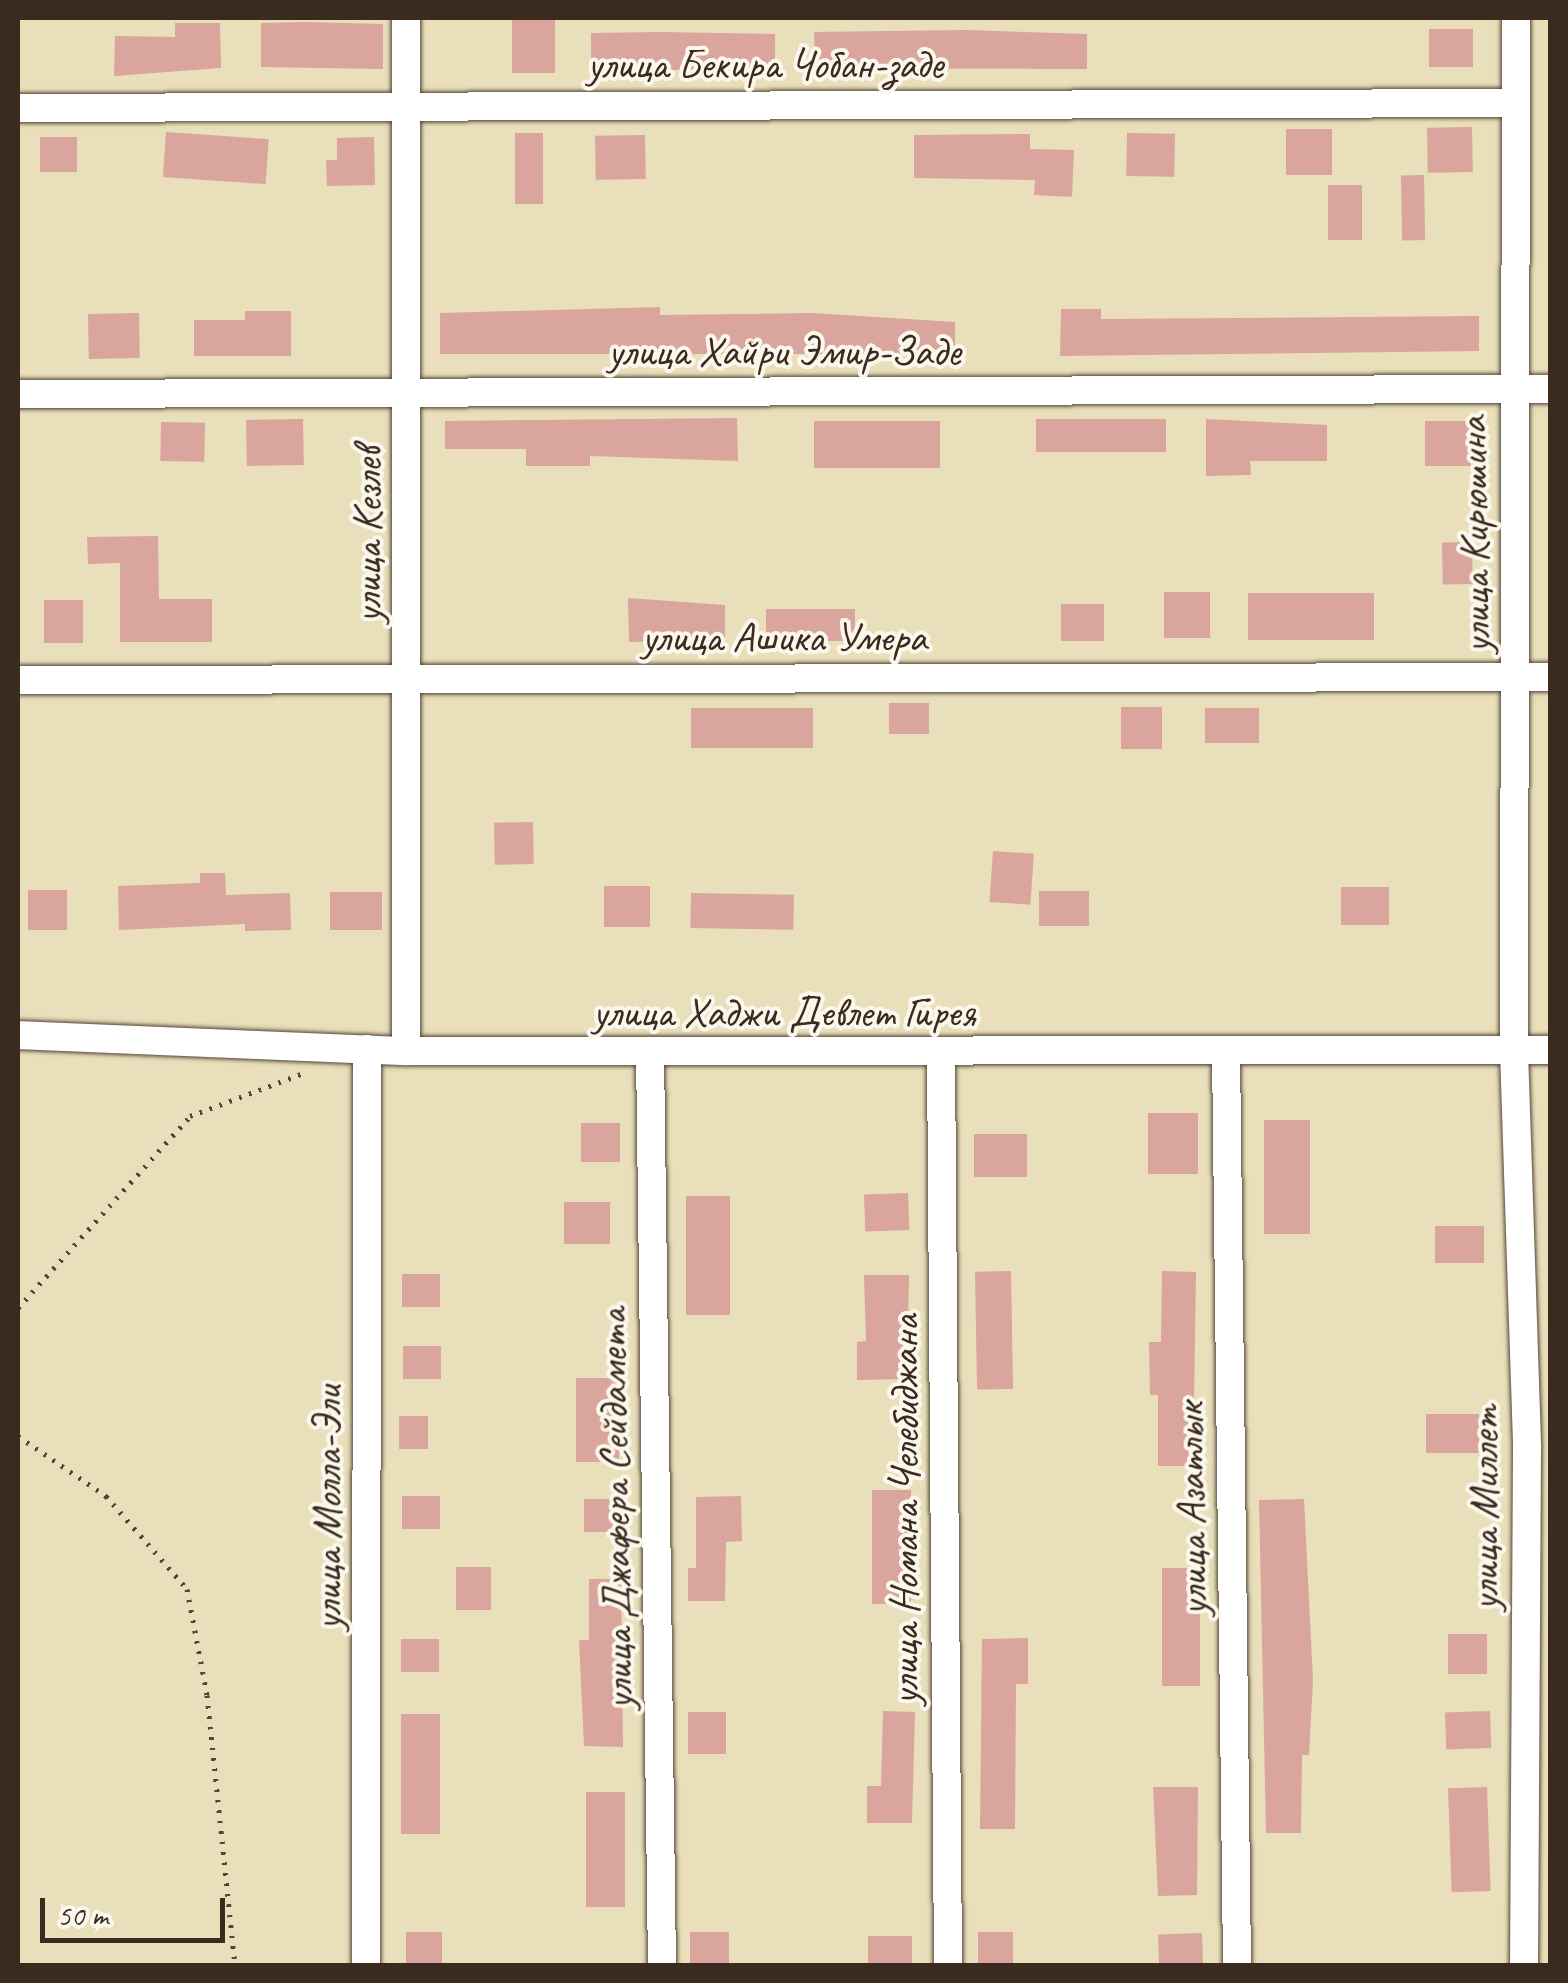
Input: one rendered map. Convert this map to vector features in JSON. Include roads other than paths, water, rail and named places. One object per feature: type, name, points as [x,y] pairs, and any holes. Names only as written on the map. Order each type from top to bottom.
[{"type":"street","name":"улица Кезлев","points":[[406,18],[406,1052]]},
{"type":"street","name":"улица Кирюшина","points":[[1514,1052],[1516,18]]},
{"type":"street","name":"улица Бекира Чобан-заде","points":[[18,108],[1513,102]]},
{"type":"street","name":"улица Хайри Эмир-Заде","points":[[18,394],[1550,389]]},
{"type":"street","name":"улица Ашика Умера","points":[[18,680],[1550,676]]},
{"type":"street","name":"улица Хаджи Девлет Гирея","points":[[18,1035],[406,1052],[941,1055],[1550,1050]]},
{"type":"street","name":"улица Молла-Эли","points":[[366,1966],[367,1050]]},
{"type":"street","name":"улица Азатлык","points":[[1226,1051],[1238,1966]]},
{"type":"street","name":"улица Джафера Сейдамета","points":[[650,1052],[662,1966]]},
{"type":"street","name":"улица Миллет","points":[[1514,1052],[1527,1449],[1524,1966]]},
{"type":"street","name":"улица Номана Челебиджана","points":[[941,1055],[948,1966]]}]
